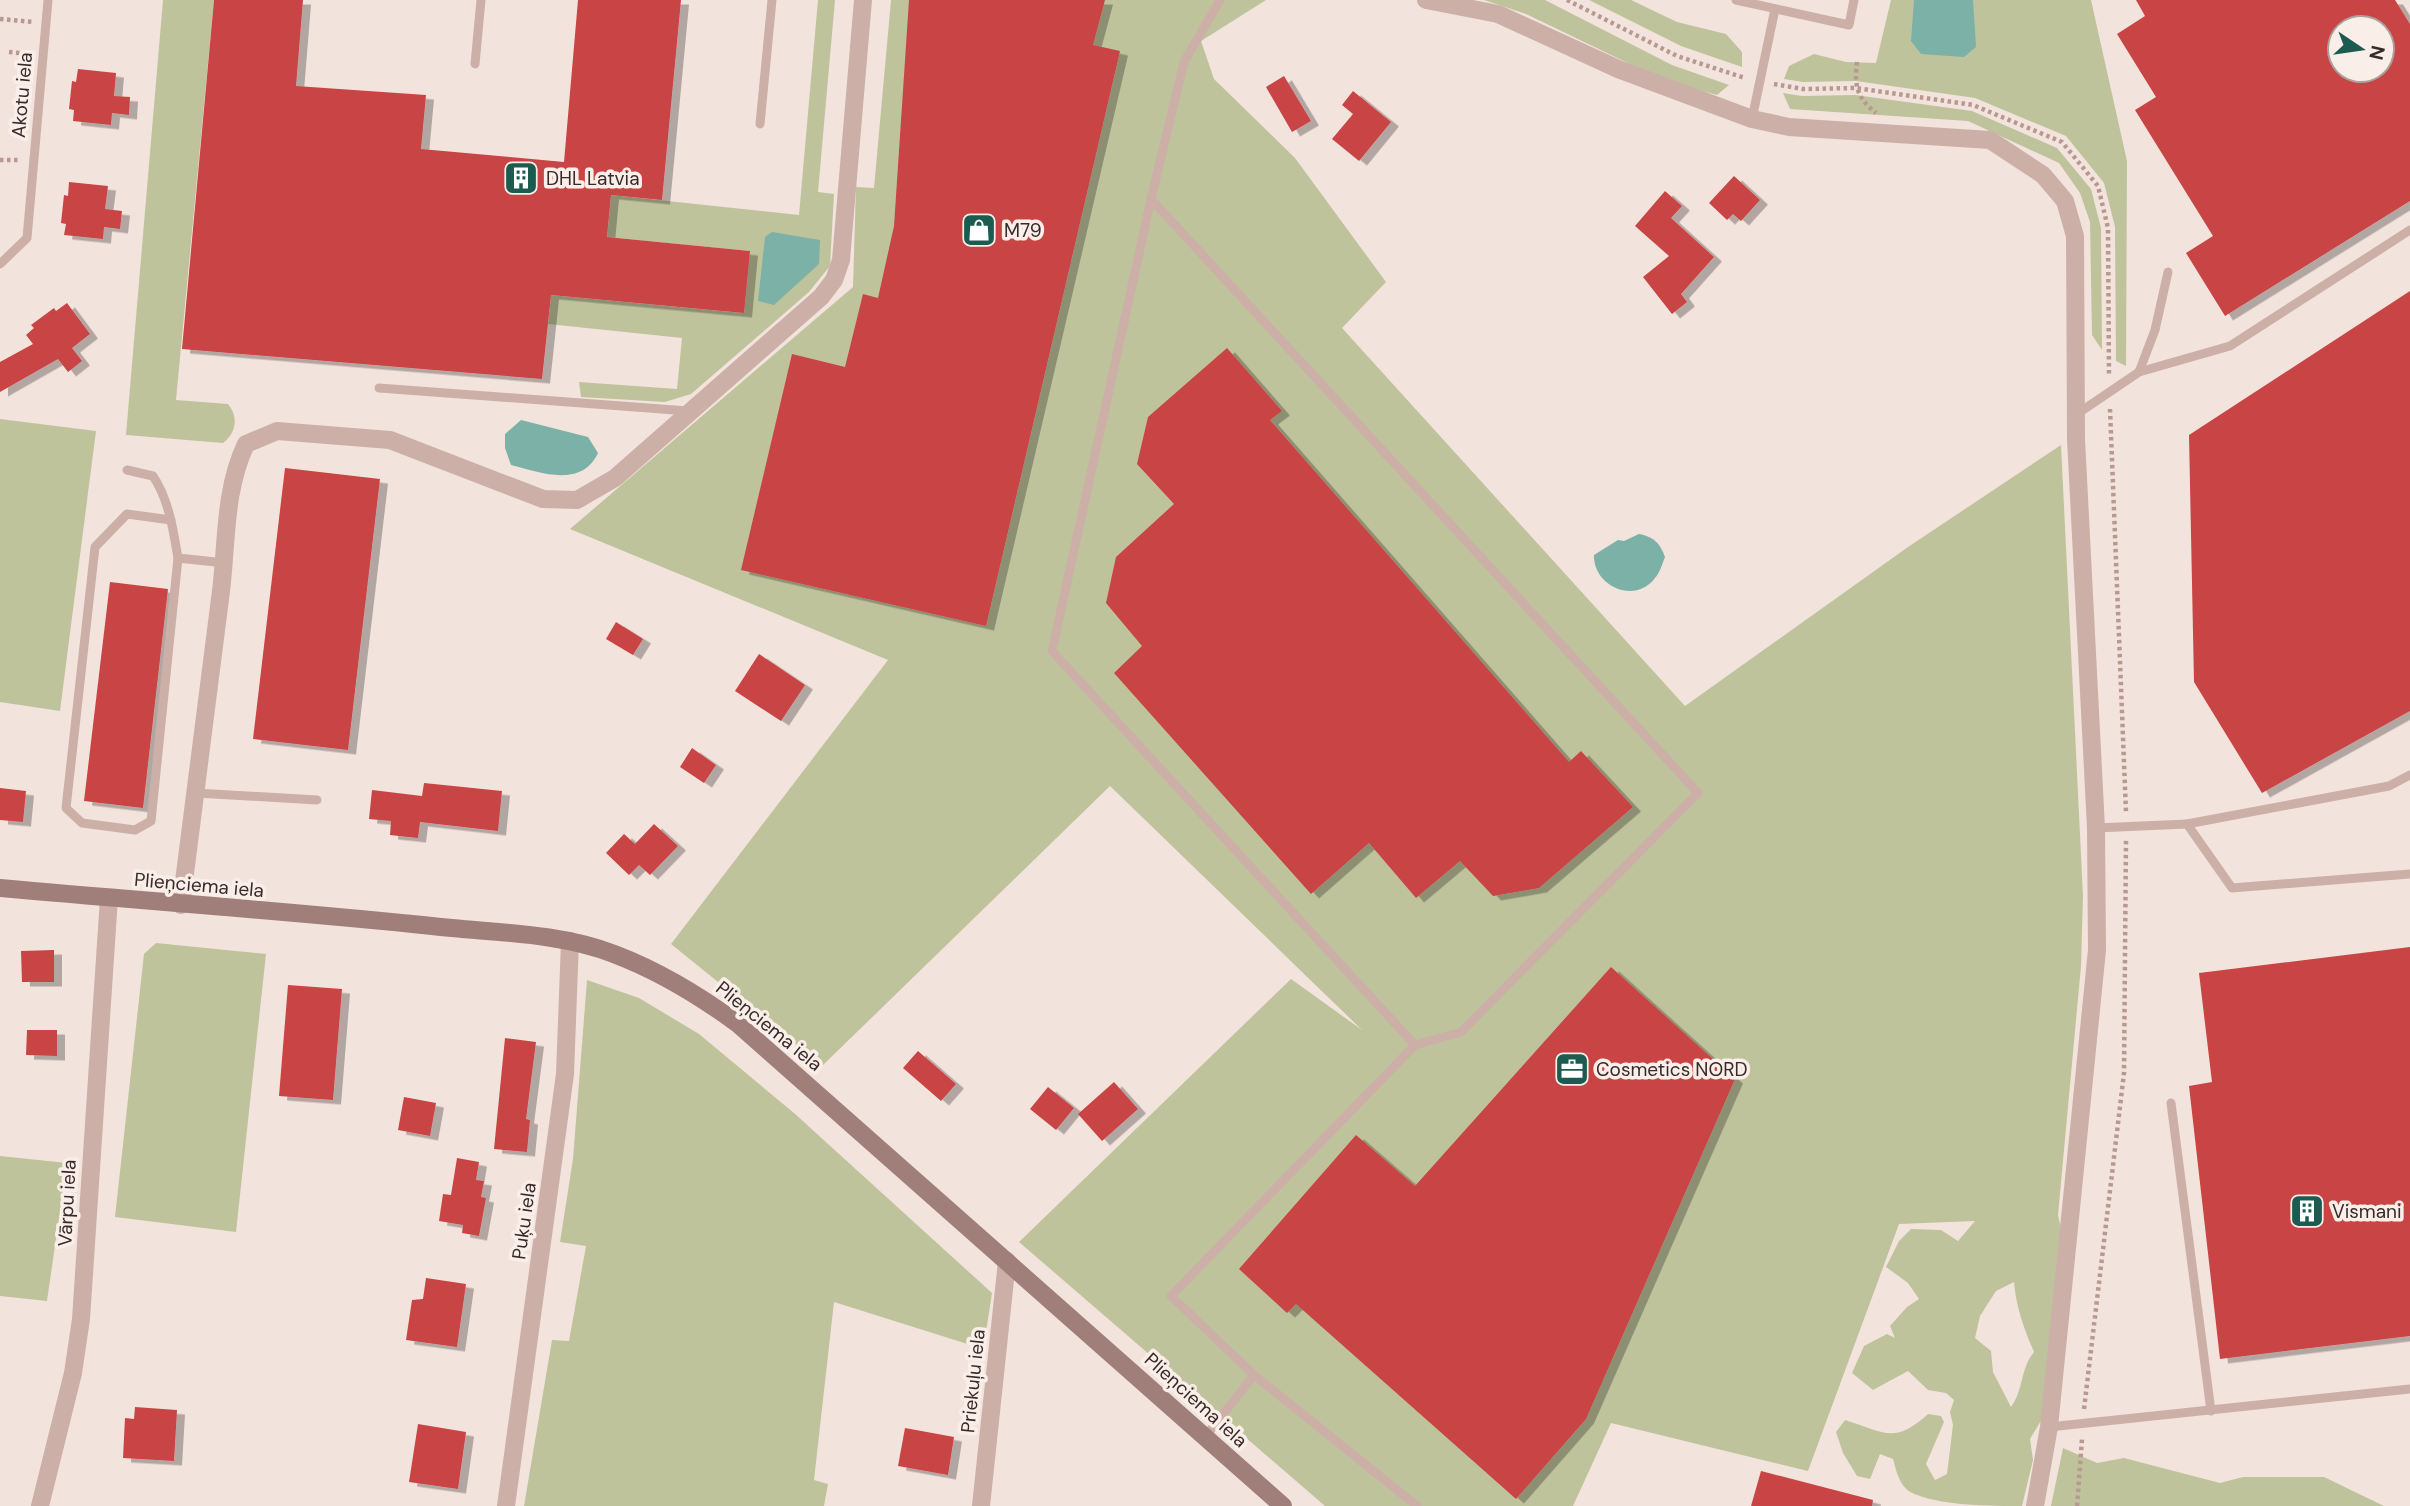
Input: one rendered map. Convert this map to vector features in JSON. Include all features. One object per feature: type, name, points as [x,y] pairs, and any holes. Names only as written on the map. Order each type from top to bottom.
[{"type":"main road","name":"Plieņciema iela","points":[[0,888],[379,920],[570,941],[614,954],[702,998],[738,1024],[1283,1506]]},
{"type":"street","points":[[181,905],[225,563],[230,492],[236,465],[246,444],[277,431],[390,440],[542,499],[577,500],[615,478],[821,298],[834,280],[841,260],[863,0]]},
{"type":"street","points":[[1426,0],[1498,14],[1618,69],[1752,120],[1789,127],[1899,132],[1990,140],[2043,175],[2065,201],[2075,236],[2077,414],[2096,828],[2097,950],[2049,1427],[2035,1506]]},
{"type":"street","name":"Vārpu iela","points":[[40,1506],[70,1386],[81,1319],[109,898]]},
{"type":"street","name":"Puķu iela","points":[[506,1506],[565,1073],[570,941]]},
{"type":"street","name":"Priekuļu iela","points":[[981,1506],[1007,1261]]},
{"type":"lane","name":"Akotu iela","points":[[0,264],[27,238],[48,0]]},
{"type":"lane","points":[[475,64],[481,0]]},
{"type":"lane","points":[[760,124],[772,0]]},
{"type":"lane","points":[[1220,0],[1184,62],[1151,199],[1052,651],[1415,1045]]},
{"type":"lane","points":[[1736,0],[1849,25],[1854,0]]},
{"type":"lane","points":[[1752,120],[1775,9]]},
{"type":"lane","points":[[1151,199],[1698,793],[1461,1032],[1415,1045],[1171,1296],[1254,1375],[1417,1506]]},
{"type":"lane","points":[[2077,414],[2139,372],[2230,346],[2410,230]]},
{"type":"lane","points":[[2139,372],[2155,330],[2168,272]]},
{"type":"lane","points":[[379,388],[690,411]]},
{"type":"lane","points":[[127,471],[153,476],[172,520],[178,558],[151,821],[135,830],[82,823],[66,808],[95,547],[127,514],[172,520]]},
{"type":"lane","points":[[178,558],[225,563]]},
{"type":"lane","points":[[2096,828],[2187,824],[2389,786],[2410,775]]},
{"type":"lane","points":[[196,793],[317,800]]},
{"type":"lane","points":[[2187,824],[2232,888],[2410,874]]},
{"type":"lane","points":[[2171,1103],[2211,1410]]},
{"type":"lane","points":[[1205,1437],[1254,1375]]},
{"type":"lane","points":[[2049,1427],[2410,1389]]},
{"type":"path","points":[[1567,0],[1676,56],[1713,70],[1802,89],[1856,88],[1973,104],[2062,142],[2098,186],[2108,228],[2109,392],[2127,824]]},
{"type":"path","points":[[0,19],[46,23]]},
{"type":"path","points":[[1857,62],[1856,88],[1865,104],[1899,132]]},
{"type":"path","points":[[2083,1419],[2124,1073],[2126,838]]},
{"type":"path","points":[[2077,1506],[2082,1432]]},
{"type":"green space","points":[[163,0],[214,0],[176,400],[228,404],[235,419],[231,435],[223,443],[126,435]]},
{"type":"green space","points":[[818,0],[835,0],[818,192],[834,194],[830,266],[809,292],[691,394],[665,402],[581,397],[579,382],[677,389],[682,338],[548,324],[551,295],[743,313],[749,251],[607,237],[611,195],[799,215]]},
{"type":"green space","points":[[891,0],[1266,0],[1201,41],[1214,79],[1295,158],[1386,282],[1342,328],[1685,706],[1908,547],[2061,445],[2083,896],[2081,966],[2058,1215],[2063,1238],[2042,1419],[2030,1439],[2033,1460],[2022,1506],[1964,1504],[1922,1497],[1910,1492],[1903,1485],[1893,1459],[1880,1454],[1870,1479],[1857,1476],[1843,1453],[1836,1432],[1845,1420],[1879,1432],[1897,1433],[1916,1424],[1928,1414],[1941,1416],[1944,1422],[1926,1464],[1935,1480],[1947,1474],[1953,1425],[1950,1412],[1954,1400],[1946,1393],[1928,1390],[1908,1371],[1873,1390],[1852,1373],[1864,1346],[1887,1334],[1895,1338],[1890,1326],[1907,1307],[1919,1299],[1908,1283],[1886,1267],[1899,1241],[1911,1229],[1941,1230],[1958,1241],[1975,1221],[1899,1224],[1808,1471],[1611,1423],[1573,1506],[1325,1506],[1019,1242],[1291,979],[1362,1030],[1110,786],[822,1066],[671,944],[888,660],[570,529],[853,287],[856,187],[874,188]],"holes":[[[2014,1282],[2021,1318],[2034,1352],[2026,1365],[2011,1407],[1993,1372],[1991,1351],[1975,1338],[1980,1316],[1996,1291]]]},
{"type":"green space","points":[[1484,0],[1545,0],[1672,65],[1729,85],[1717,95],[1665,81],[1526,14]]},
{"type":"green space","points":[[1589,0],[1631,0],[1677,22],[1726,34],[1742,52],[1742,67],[1681,46]]},
{"type":"green space","points":[[1891,0],[2091,0],[2127,161],[2126,366],[2116,361],[2115,227],[2104,183],[2066,136],[1975,98],[1856,81],[1803,82],[1784,79],[1789,66],[1814,54],[1846,62],[1876,63]]},
{"type":"green space","points":[[1783,93],[1802,96],[1855,95],[1972,111],[2057,148],[2091,189],[2101,228],[2102,350],[2092,335],[2090,222],[2080,193],[2059,163],[1968,121],[1790,109]]},
{"type":"green space","points":[[0,419],[96,431],[60,711],[0,702]]},
{"type":"green space","points":[[156,943],[266,954],[236,1232],[115,1217],[144,954]]},
{"type":"green space","points":[[587,980],[639,998],[699,1034],[794,1113],[992,1293],[984,1345],[977,1347],[834,1302],[814,1480],[828,1484],[824,1506],[524,1506],[552,1340],[569,1341],[586,1246],[560,1242],[573,1159]]},
{"type":"green space","points":[[0,1156],[67,1163],[47,1301],[0,1296]]},
{"type":"green space","points":[[2063,1448],[2097,1463],[2124,1458],[2220,1483],[2243,1477],[2324,1477],[2384,1506],[2051,1506]]},
{"type":"water","points":[[1914,0],[1973,0],[1976,47],[1964,57],[1921,54],[1911,41]]},
{"type":"water","points":[[772,232],[820,240],[819,264],[774,305],[758,301],[765,237]]},
{"type":"water","points":[[521,420],[588,437],[598,453],[582,471],[571,474],[547,474],[511,465],[505,448],[505,434]]},
{"type":"water","points":[[1639,534],[1656,541],[1661,548],[1665,557],[1661,568],[1647,586],[1627,591],[1617,588],[1600,575],[1594,555],[1618,540],[1624,541]]},
{"type":"building","points":[[214,0],[303,0],[296,86],[426,95],[421,149],[564,162],[578,0],[681,0],[662,200],[611,195],[607,237],[750,251],[744,313],[551,295],[542,379],[182,349]]},
{"type":"building","points":[[909,0],[1105,0],[1093,45],[1120,51],[986,626],[741,570],[792,354],[845,367],[863,294],[878,298],[894,226]]},
{"type":"building","points":[[2136,0],[2395,0],[2410,24],[2410,201],[2225,316],[2186,253],[2213,236],[2135,110],[2156,97],[2117,34],[2145,16]]},
{"type":"building","points":[[78,69],[116,73],[114,96],[130,97],[129,115],[112,113],[111,125],[73,121],[74,110],[69,109],[72,81],[76,82]]},
{"type":"building","points":[[1284,76],[1311,121],[1292,132],[1266,87]]},
{"type":"building","points":[[1353,91],[1391,122],[1359,161],[1332,139],[1353,114],[1342,105]]},
{"type":"building","points":[[1734,176],[1760,200],[1741,221],[1733,214],[1727,220],[1709,203]]},
{"type":"building","points":[[69,182],[108,186],[105,209],[122,211],[120,229],[104,227],[103,239],[64,235],[66,224],[61,223],[64,195],[68,196]]},
{"type":"building","points":[[1665,191],[1682,206],[1671,218],[1714,257],[1681,294],[1687,302],[1672,314],[1643,277],[1669,256],[1635,226]]},
{"type":"building","points":[[2410,291],[2410,711],[2262,793],[2194,682],[2189,435]]},
{"type":"building","points":[[67,303],[90,334],[72,348],[82,361],[68,372],[58,359],[0,392],[0,362],[33,344],[26,335],[34,328],[31,325],[54,308],[56,311]]},
{"type":"building","points":[[1227,348],[1282,411],[1270,420],[1569,762],[1581,751],[1633,807],[1539,888],[1493,896],[1460,861],[1416,898],[1369,843],[1311,894],[1114,673],[1142,646],[1106,603],[1116,557],[1174,504],[1137,464],[1148,417]]},
{"type":"building","points":[[285,468],[380,479],[348,750],[253,739]]},
{"type":"building","points":[[110,582],[168,589],[143,808],[84,801]]},
{"type":"building","points":[[616,622],[643,639],[633,655],[606,639]]},
{"type":"building","points":[[759,654],[805,685],[781,721],[735,691]]},
{"type":"building","points":[[692,748],[716,765],[704,783],[680,767]]},
{"type":"building","points":[[424,783],[502,791],[498,831],[420,822],[418,838],[390,835],[391,821],[369,819],[372,790],[422,796]]},
{"type":"building","points":[[0,788],[26,791],[23,822],[0,820]]},
{"type":"building","points":[[654,824],[678,846],[650,875],[639,865],[629,875],[606,853],[624,834],[635,844]]},
{"type":"building","name":"Vismani","points":[[2410,947],[2410,1336],[2220,1359],[2189,1086],[2212,1082],[2199,973]]},
{"type":"building","points":[[54,950],[54,982],[22,982],[21,951]]},
{"type":"building","points":[[1611,967],[1735,1079],[1586,1419],[1516,1499],[1296,1304],[1287,1313],[1239,1269],[1356,1135],[1415,1186]]},
{"type":"building","points":[[288,985],[342,989],[333,1100],[279,1096]]},
{"type":"building","points":[[27,1030],[57,1030],[57,1056],[26,1055]]},
{"type":"building","points":[[505,1038],[536,1042],[526,1119],[530,1120],[527,1152],[494,1149]]},
{"type":"building","points":[[918,1051],[956,1084],[941,1101],[903,1068]]},
{"type":"building","points":[[1114,1082],[1138,1109],[1102,1141],[1078,1114]]},
{"type":"building","points":[[1048,1087],[1074,1108],[1056,1130],[1030,1109]]},
{"type":"building","points":[[404,1097],[436,1103],[430,1136],[398,1130]]},
{"type":"building","points":[[457,1158],[479,1162],[476,1180],[484,1181],[481,1197],[486,1198],[479,1236],[462,1233],[463,1225],[439,1221],[443,1194],[451,1195]]},
{"type":"building","points":[[426,1278],[466,1284],[457,1347],[406,1340],[412,1300],[423,1299]]},
{"type":"building","points":[[135,1407],[177,1410],[174,1461],[123,1458],[125,1418],[134,1419]]},
{"type":"building","points":[[418,1424],[466,1432],[458,1489],[409,1482]]},
{"type":"building","points":[[905,1428],[954,1437],[948,1475],[898,1466]]},
{"type":"building","points":[[1761,1471],[1873,1500],[1872,1506],[1751,1506]]},
{"type":"place","name":"DHL Latvia","points":[[521,178]]},
{"type":"place","name":"M79","points":[[979,230]]},
{"type":"place","name":"Cosmetics NORD","points":[[1572,1069]]},
{"type":"place","name":"Vismani","points":[[2307,1211]]}]
